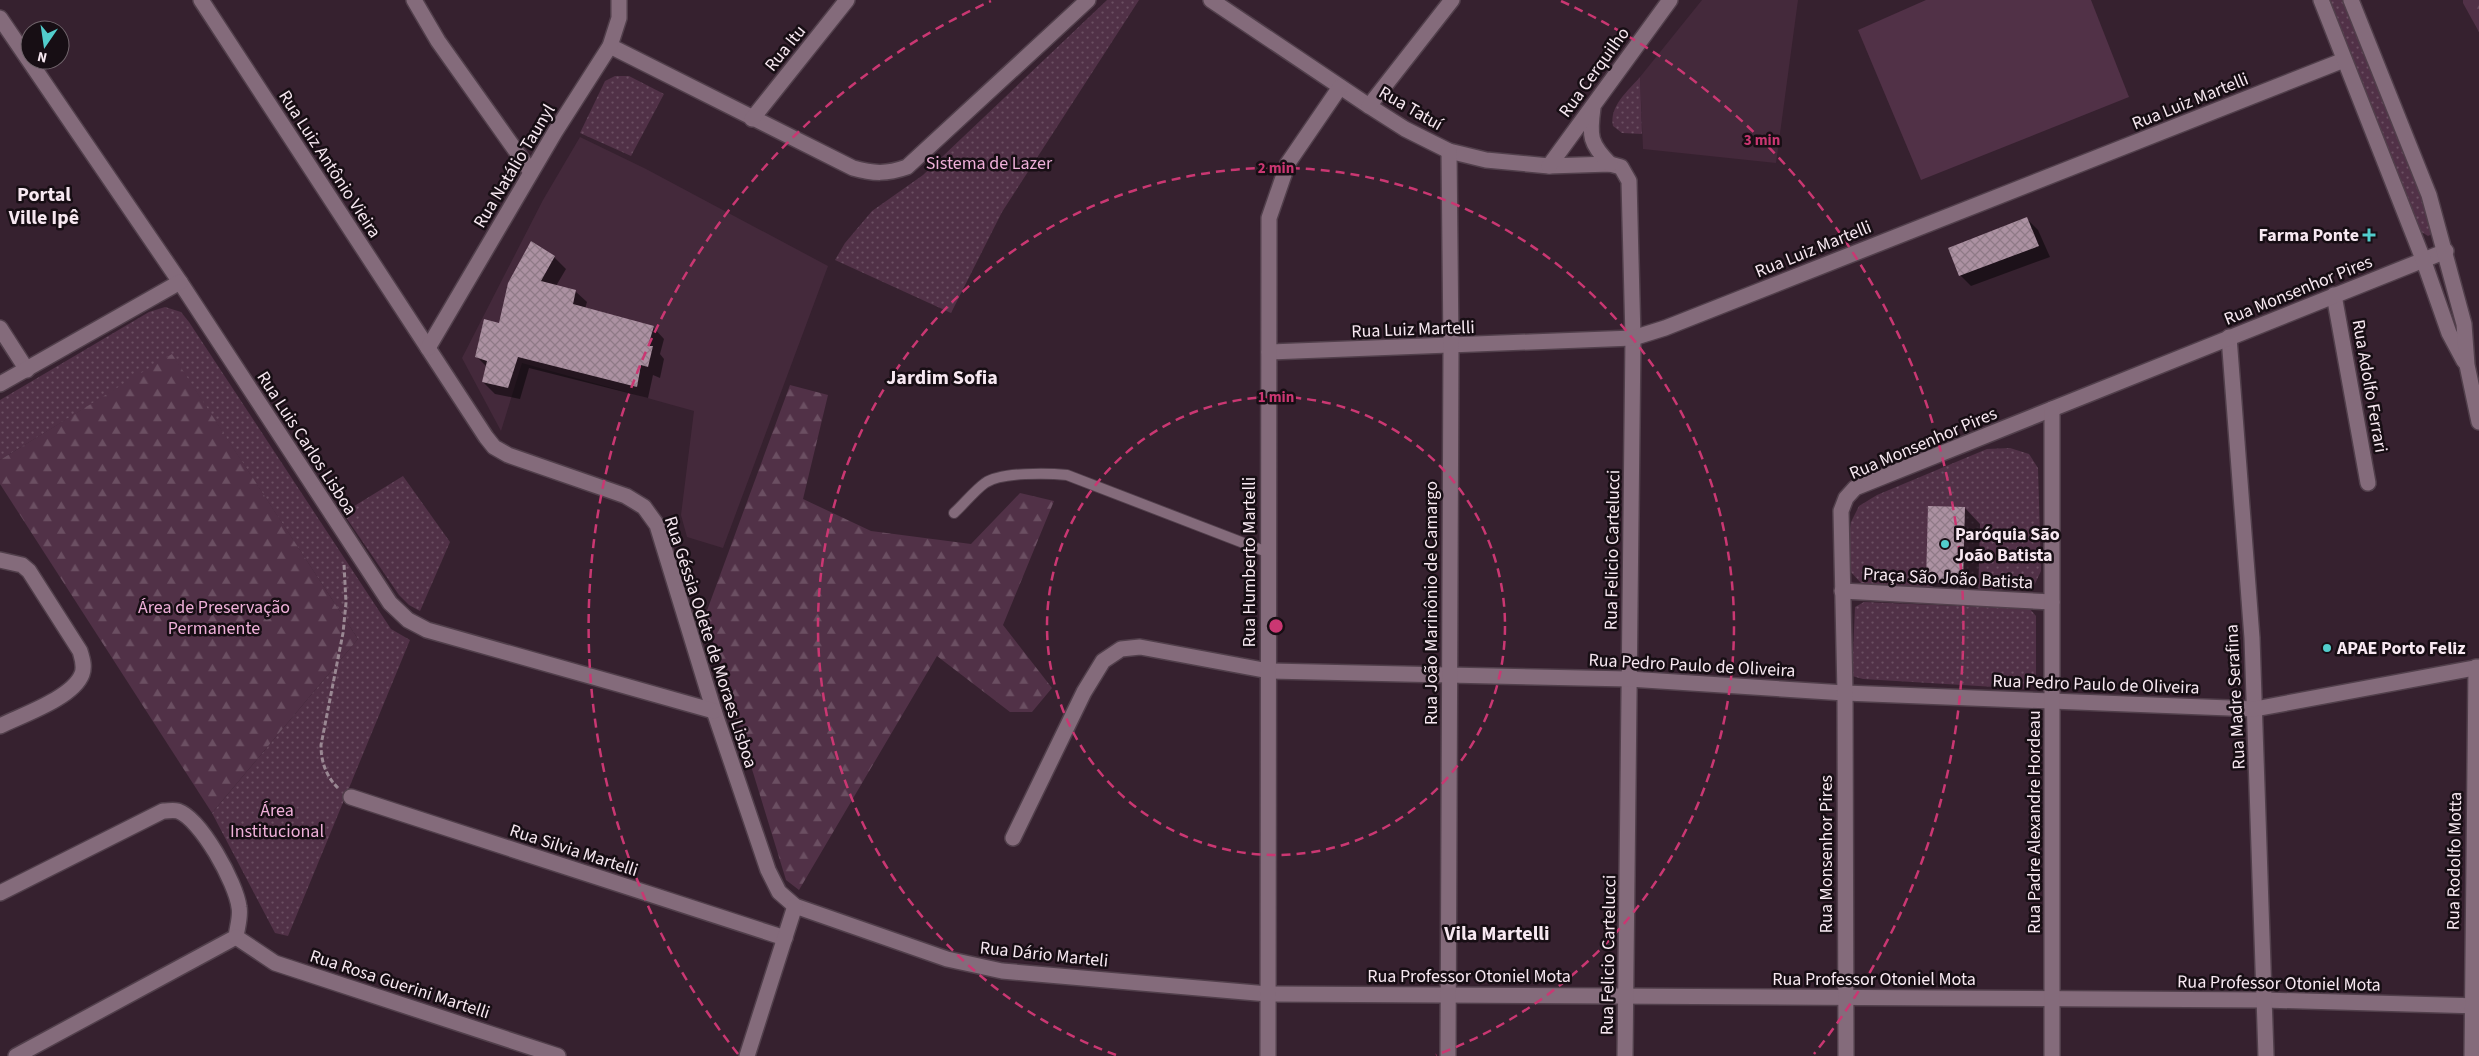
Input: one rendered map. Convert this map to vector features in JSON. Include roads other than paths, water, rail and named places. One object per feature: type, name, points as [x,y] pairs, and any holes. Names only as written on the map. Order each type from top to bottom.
[{"type":"street","name":"Rua Luiz Antônio Vieira","points":[[201,0],[428,348]]},
{"type":"street","points":[[414,0],[438,41],[531,172]]},
{"type":"street","name":"Rua Natálio Taunyl","points":[[428,348],[531,172],[610,46],[619,18],[619,0]]},
{"type":"street","name":"Rua Itu","points":[[752,119],[847,0]]},
{"type":"street","points":[[610,46],[752,119],[853,168],[872,174],[890,173],[907,167],[1088,0]]},
{"type":"street","name":"Rua Tatuí","points":[[1211,0],[1369,106],[1405,128],[1449,151],[1486,160],[1550,166],[1616,166]]},
{"type":"street","points":[[1369,106],[1452,0]]},
{"type":"street","name":"Rua Cerquilho","points":[[1550,166],[1670,0]]},
{"type":"street","points":[[2321,0],[2423,259],[2449,333],[2467,366]]},
{"type":"street","points":[[2350,0],[2429,195],[2446,251],[2464,324],[2467,366],[2479,422]]},
{"type":"street","name":"Rua Luis Carlos Lisboa","points":[[0,18],[180,282],[390,603],[408,620],[427,630],[714,711]]},
{"type":"street","name":"Rua Luiz Martelli","points":[[1269,352],[1451,347],[1633,338],[1665,328],[2344,60]]},
{"type":"street","name":"Rua Humberto Martelli","points":[[1268,1056],[1267,552],[1269,218],[1288,163],[1340,86]]},
{"type":"street","name":"Rua Felicio Cartelucci","points":[[1593,106],[1590,132],[1592,142],[1629,181],[1633,338],[1625,1056]]},
{"type":"street","name":"Rua João Marinônio de Camargo","points":[[1448,1056],[1451,347],[1449,151]]},
{"type":"street","name":"Rua Monsenhor Pires","points":[[1846,1056],[1844,693],[1840,511],[1846,498],[1855,488],[2446,251]]},
{"type":"street","points":[[0,384],[180,282]]},
{"type":"street","name":"Rua Adolfo Ferrari","points":[[2334,295],[2368,483]]},
{"type":"street","points":[[0,328],[27,370]]},
{"type":"street","name":"Rua Madre Serafina","points":[[2229,337],[2255,708],[2266,1056]]},
{"type":"street","name":"Rua Géssia Odete de Moraes Lisboa","points":[[428,348],[494,447],[508,455],[626,496],[644,506],[657,525],[714,711],[768,870],[780,892],[795,906]]},
{"type":"street","name":"Rua Padre Alexandre Hordeau","points":[[2052,409],[2052,1056]]},
{"type":"street","points":[[0,726],[64,695],[75,686],[82,674],[84,663],[80,651],[29,571],[22,565],[5,560]]},
{"type":"street","name":"Praça São João Batista","points":[[1842,591],[2052,602]]},
{"type":"street","name":"Rua Pedro Paulo de Oliveira","points":[[1014,838],[1084,692],[1103,661],[1122,649],[1140,647],[1268,672],[1629,679],[1844,693],[2255,708],[2478,667]]},
{"type":"street","name":"Rua Rodolfo Motta","points":[[2472,1056],[2475,1006],[2478,667]]},
{"type":"street","name":"Rua Silvia Martelli","points":[[351,797],[785,938]]},
{"type":"street","points":[[0,893],[163,811],[170,810],[178,811],[189,819],[212,846],[228,875],[240,907],[236,937],[16,1056]]},
{"type":"street","points":[[747,1056],[795,906]]},
{"type":"street","name":"Rua Dário Marteli","points":[[795,906],[947,960],[1002,971],[1268,994]]},
{"type":"street","name":"Rua Rosa Guerini Martelli","points":[[236,937],[275,963],[558,1056]]},
{"type":"street","name":"Rua Professor Otoniel Mota","points":[[1268,994],[2265,1000],[2475,1006]]},
{"type":"lane","points":[[954,513],[986,482],[1021,474],[1045,472],[1067,475],[1267,552]]},
{"type":"place","name":"Farma Ponte","points":[[2369,235]]},
{"type":"place","name":"Paróquia São João Batista","points":[[1945,544]]},
{"type":"place","name":"APAE Porto Feliz","points":[[2327,648]]},
{"type":"district","name":"Portal Ville Ipê","points":[[44,206]]},
{"type":"district","name":"Jardim Sofia","points":[[942,377]]},
{"type":"district","name":"Vila Martelli","points":[[1497,933]]},
{"type":"park label","name":"Sistema de Lazer","points":[[989,163]]},
{"type":"park label","name":"Área de Preservação Permanente","points":[[214,617]]},
{"type":"park label","name":"Área Institucional","points":[[277,820]]}]
